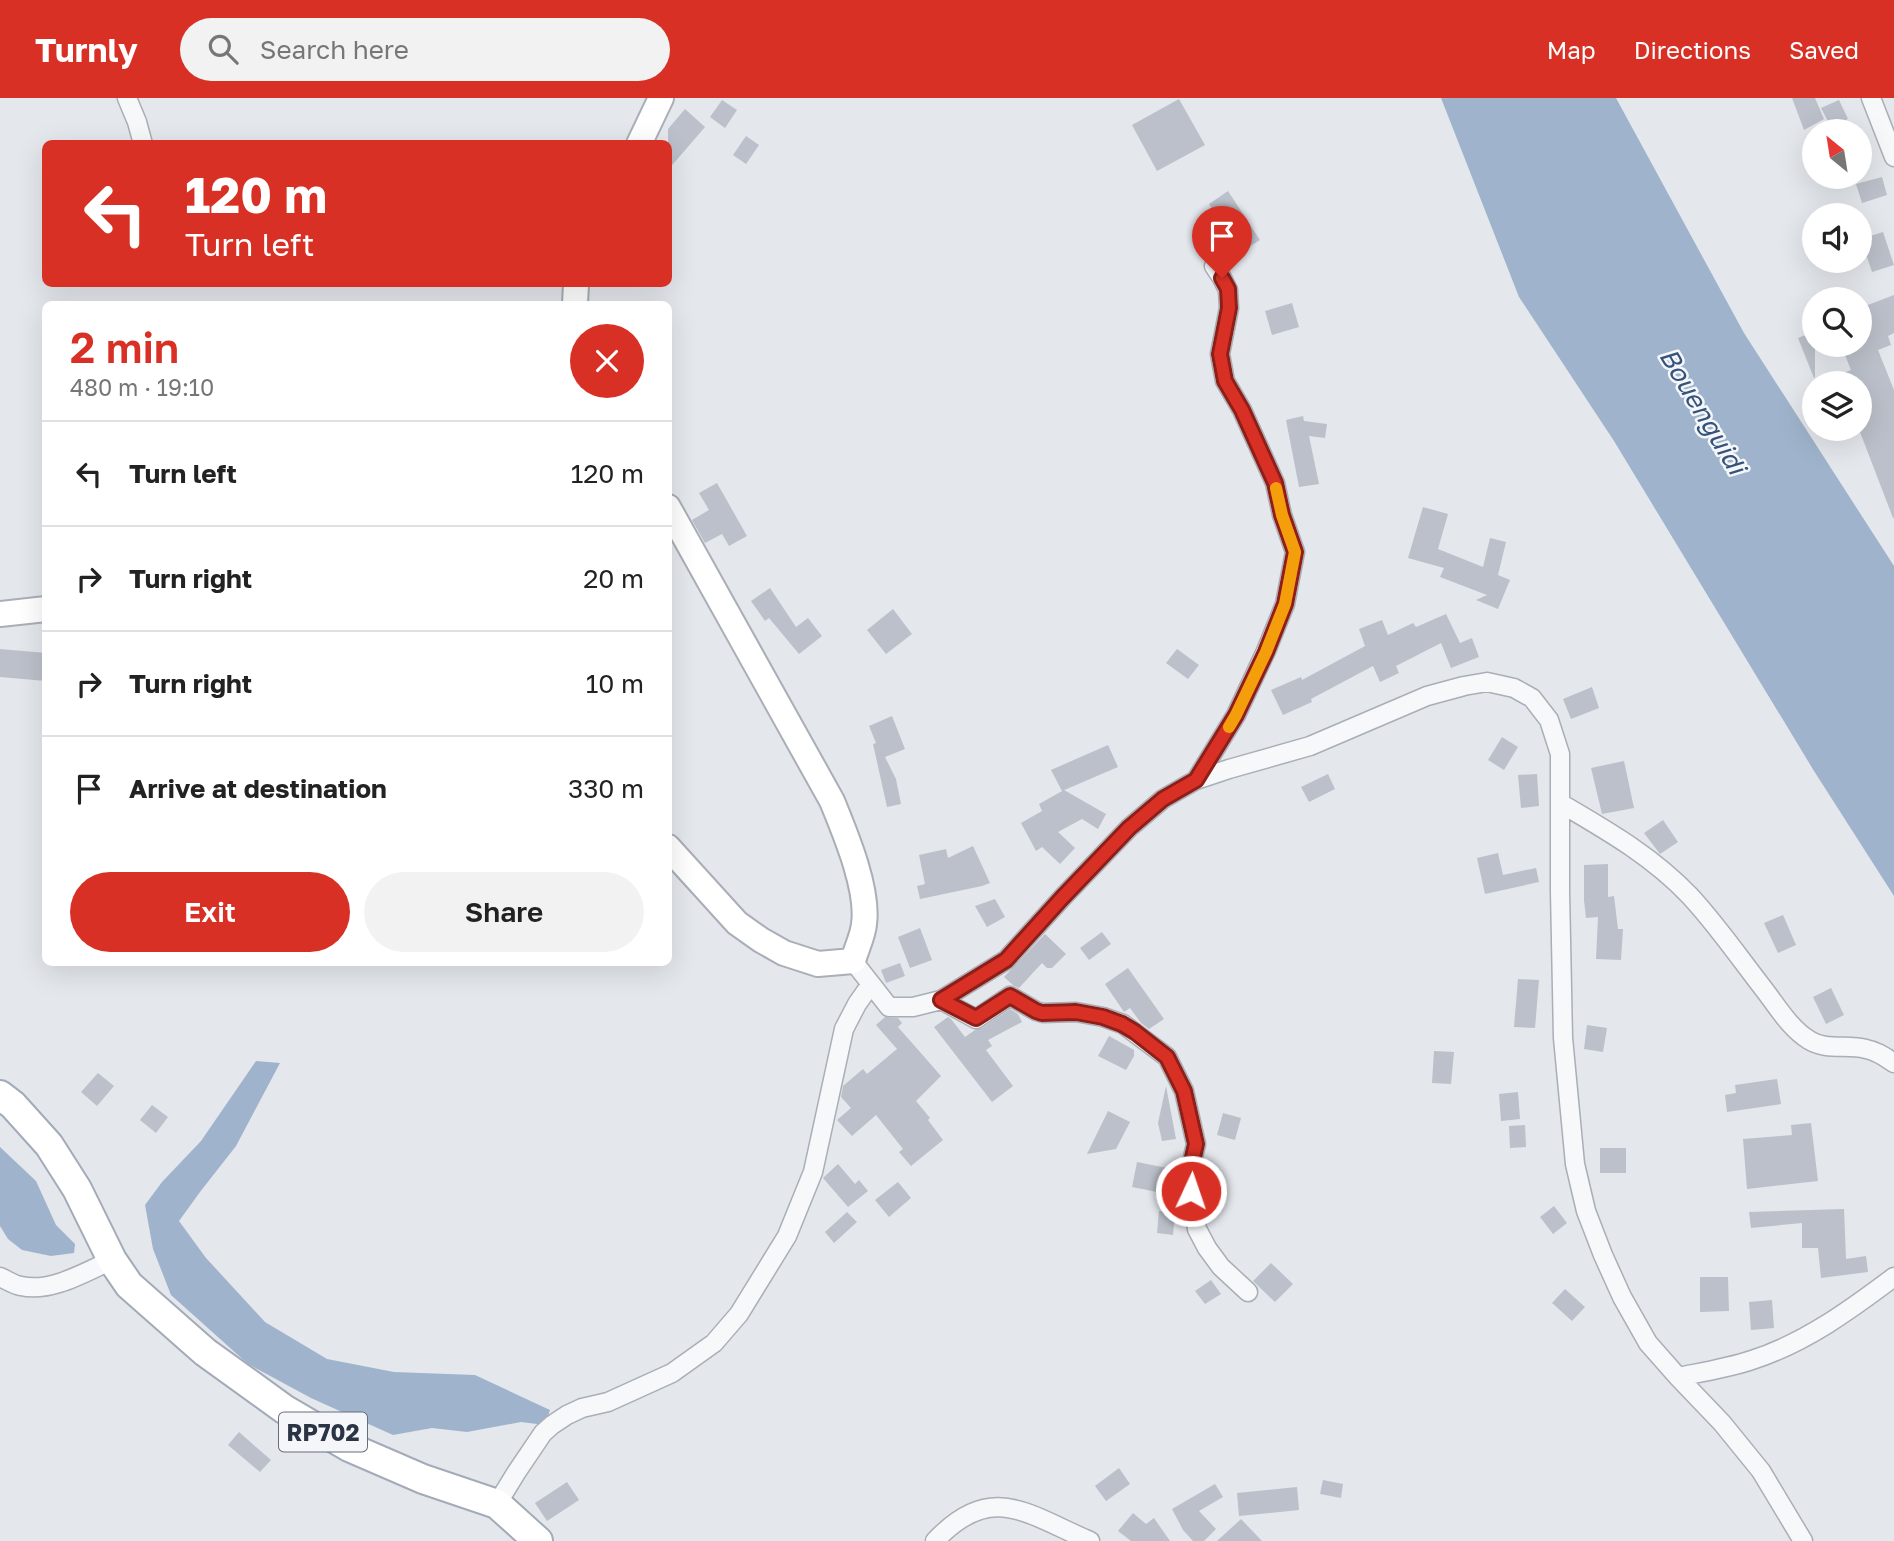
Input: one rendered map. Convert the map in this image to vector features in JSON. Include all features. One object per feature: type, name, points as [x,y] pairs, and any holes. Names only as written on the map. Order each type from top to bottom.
[{"type":"main road","points":[[641,140],[661,98]]},
{"type":"main road","points":[[672,515],[832,801],[849,842],[862,891],[864,923],[853,961],[818,964],[784,953],[761,940],[737,923],[672,850]]},
{"type":"main road","points":[[0,614],[42,609]]},
{"type":"main road","name":"RP702","points":[[0,1095],[13,1105],[48,1145],[77,1189],[112,1260],[129,1285],[205,1352],[284,1409],[349,1447],[423,1479],[497,1504],[538,1541]]},
{"type":"street","points":[[127,98],[143,140]]},
{"type":"street","points":[[1871,98],[1894,157]]},
{"type":"street","points":[[1196,780],[1236,715],[1266,652],[1285,604],[1295,552],[1282,515],[1275,483],[1242,410],[1225,381],[1220,354],[1229,308],[1228,289],[1214,266]]},
{"type":"street","points":[[853,961],[889,1007],[913,1007],[941,1000],[1006,960],[1129,828],[1163,799],[1196,780],[1310,746],[1427,696],[1487,682],[1514,688],[1532,698],[1549,720],[1560,754],[1559,891],[1563,1038],[1575,1164],[1586,1211],[1622,1297],[1648,1343],[1722,1423],[1761,1471],[1803,1541]]},
{"type":"street","points":[[1560,803],[1618,836],[1689,895],[1788,1020],[1809,1040],[1830,1047],[1864,1048],[1879,1053],[1894,1063]]},
{"type":"street","points":[[497,1504],[543,1433],[552,1425],[582,1408],[608,1402],[672,1373],[714,1343],[739,1314],[793,1223],[813,1172],[844,1029],[871,984]]},
{"type":"street","points":[[941,1000],[976,1018],[1010,996],[1042,1013],[1076,1012],[1103,1017],[1135,1032],[1167,1057],[1184,1091],[1196,1144],[1189,1175],[1197,1229],[1221,1267],[1248,1292]]},
{"type":"street","points":[[0,1278],[21,1286],[44,1287],[73,1278],[112,1260]]},
{"type":"street","points":[[1678,1377],[1754,1359],[1783,1347],[1830,1323],[1894,1277]]},
{"type":"street","points":[[935,1541],[962,1517],[975,1510],[993,1507],[1013,1507],[1090,1541]]},
{"type":"water","name":"Bouenguidi","points":[[1441,98],[1616,98],[1744,333],[1802,423],[1802,441],[1814,441],[1894,566],[1894,896],[1814,771],[1614,441],[1519,297]]},
{"type":"water","points":[[256,1061],[280,1063],[236,1146],[179,1221],[206,1258],[265,1322],[327,1359],[394,1372],[475,1375],[550,1410],[545,1425],[521,1422],[467,1432],[432,1428],[393,1435],[311,1398],[248,1364],[171,1295],[153,1249],[145,1205],[162,1182],[201,1141]]},
{"type":"water","points":[[0,1147],[36,1181],[56,1225],[75,1244],[74,1253],[51,1256],[22,1250],[8,1239],[0,1226]]},
{"type":"building","points":[[1792,98],[1815,98],[1824,119],[1802,119],[1802,125]]},
{"type":"building","points":[[1179,99],[1205,145],[1157,171],[1132,125]]},
{"type":"building","points":[[722,100],[737,110],[725,128],[710,117]]},
{"type":"building","points":[[1839,100],[1848,119],[1827,119],[1821,108]]},
{"type":"building","points":[[685,109],[705,127],[672,165],[672,140],[668,140],[668,129]]},
{"type":"building","points":[[746,136],[759,145],[746,164],[733,155]]},
{"type":"building","points":[[1882,177],[1887,195],[1862,203],[1858,189],[1872,189],[1872,180]]},
{"type":"building","points":[[1228,191],[1260,240],[1241,252],[1209,204]]},
{"type":"building","points":[[1883,232],[1894,265],[1872,272],[1872,236]]},
{"type":"building","points":[[1894,295],[1894,333],[1888,336],[1891,345],[1878,350],[1894,390],[1894,518],[1863,441],[1872,441],[1872,371],[1848,371],[1851,370],[1846,357],[1872,357],[1872,303]]},
{"type":"building","points":[[1292,303],[1299,327],[1272,335],[1265,311]]},
{"type":"building","points":[[1806,357],[1815,357],[1815,371],[1811,371]]},
{"type":"building","points":[[1303,416],[1304,421],[1327,424],[1325,438],[1309,436],[1319,484],[1299,487],[1286,420]]},
{"type":"building","points":[[717,483],[747,536],[729,546],[722,534],[705,543],[692,520],[709,510],[699,493]]},
{"type":"building","points":[[1423,507],[1448,514],[1438,549],[1483,567],[1490,538],[1506,542],[1498,575],[1510,580],[1498,609],[1476,600],[1487,595],[1440,577],[1444,568],[1408,558]]},
{"type":"building","points":[[770,588],[796,627],[808,618],[822,636],[799,654],[769,618],[765,621],[751,601]]},
{"type":"building","points":[[893,609],[912,634],[886,654],[867,630]]},
{"type":"building","points":[[1446,614],[1460,643],[1472,638],[1479,657],[1451,668],[1441,643],[1396,666],[1399,673],[1380,682],[1373,666],[1311,699],[1312,702],[1283,715],[1271,690],[1301,677],[1302,680],[1365,646],[1359,629],[1382,620],[1388,635],[1413,623],[1416,627]]},
{"type":"building","points":[[0,649],[42,653],[42,681],[0,677]]},
{"type":"building","points":[[1177,649],[1199,665],[1188,679],[1166,663]]},
{"type":"building","points":[[1592,687],[1599,708],[1571,719],[1563,699]]},
{"type":"building","points":[[892,716],[905,749],[885,757],[896,779],[901,804],[887,807],[873,744],[876,743],[869,726]]},
{"type":"building","points":[[1502,737],[1518,747],[1504,770],[1488,760]]},
{"type":"building","points":[[1108,745],[1118,767],[1062,791],[1051,770]]},
{"type":"building","points":[[1624,761],[1634,808],[1602,814],[1591,768]]},
{"type":"building","points":[[1328,774],[1335,789],[1309,802],[1301,787]]},
{"type":"building","points":[[1537,774],[1539,806],[1521,808],[1518,775]]},
{"type":"building","points":[[1064,790],[1106,814],[1098,829],[1082,819],[1058,832],[1075,848],[1060,864],[1042,847],[1036,851],[1021,823],[1042,811],[1039,804]]},
{"type":"building","points":[[1663,820],[1678,842],[1660,854],[1644,833]]},
{"type":"building","points":[[973,846],[990,883],[920,899],[917,886],[925,884],[919,855],[946,849],[948,858]]},
{"type":"building","points":[[1498,853],[1503,875],[1536,868],[1539,882],[1485,894],[1477,858]]},
{"type":"building","points":[[1608,864],[1608,897],[1614,896],[1618,929],[1623,929],[1621,960],[1596,959],[1598,917],[1586,918],[1584,865]]},
{"type":"building","points":[[995,899],[1005,917],[987,927],[975,906]]},
{"type":"building","points":[[1783,915],[1796,945],[1778,953],[1764,923]]},
{"type":"building","points":[[920,928],[932,960],[910,968],[898,937]]},
{"type":"building","points":[[1102,932],[1111,944],[1089,960],[1080,948]]},
{"type":"building","points":[[1045,934],[1066,954],[1052,968],[1047,968],[1042,963],[1019,988],[1014,986],[1004,977]]},
{"type":"building","points":[[900,963],[905,976],[886,983],[881,970]]},
{"type":"building","points":[[1128,968],[1164,1019],[1149,1029],[1130,1008],[1124,1012],[1105,984]]},
{"type":"building","points":[[1518,979],[1539,980],[1535,1028],[1514,1027]]},
{"type":"building","points":[[1831,988],[1844,1015],[1826,1024],[1813,997]]},
{"type":"building","points":[[1010,1009],[1018,1014],[1022,1022],[988,1040],[992,1046],[986,1050],[1013,1086],[992,1102],[934,1027],[948,1017],[965,1037]]},
{"type":"building","points":[[885,1017],[898,1018],[902,1023],[898,1027],[941,1076],[916,1101],[943,1140],[911,1166],[899,1152],[903,1149],[876,1115],[852,1136],[837,1120],[851,1108],[841,1097],[843,1086],[863,1069],[867,1074],[897,1049],[876,1025]]},
{"type":"building","points":[[1587,1025],[1607,1028],[1603,1052],[1584,1049]]},
{"type":"building","points":[[1109,1036],[1134,1050],[1134,1056],[1126,1070],[1098,1056]]},
{"type":"building","points":[[1434,1051],[1454,1052],[1451,1084],[1432,1083]]},
{"type":"building","points":[[98,1073],[114,1086],[97,1106],[81,1092]]},
{"type":"building","points":[[1777,1079],[1781,1104],[1727,1112],[1725,1095],[1736,1093],[1735,1085]]},
{"type":"building","points":[[1166,1086],[1176,1139],[1162,1141],[1158,1123]]},
{"type":"building","points":[[1518,1092],[1520,1119],[1501,1121],[1499,1094]]},
{"type":"building","points":[[152,1105],[168,1117],[156,1133],[140,1120]]},
{"type":"building","points":[[1108,1111],[1130,1122],[1116,1149],[1087,1154]]},
{"type":"building","points":[[1223,1113],[1241,1118],[1235,1140],[1217,1135]]},
{"type":"building","points":[[1811,1123],[1818,1181],[1747,1189],[1743,1139],[1792,1135],[1791,1125]]},
{"type":"building","points":[[1525,1125],[1526,1147],[1510,1148],[1509,1126]]},
{"type":"building","points":[[1600,1148],[1626,1148],[1626,1173],[1600,1173]]},
{"type":"building","points":[[1137,1162],[1167,1168],[1162,1193],[1132,1187]]},
{"type":"building","points":[[838,1164],[855,1184],[859,1180],[868,1191],[848,1207],[823,1178]]},
{"type":"building","points":[[898,1182],[911,1198],[889,1217],[875,1200]]},
{"type":"building","points":[[1554,1206],[1567,1223],[1553,1234],[1540,1217]]},
{"type":"building","points":[[1844,1209],[1846,1259],[1866,1256],[1868,1272],[1821,1278],[1818,1248],[1802,1248],[1802,1223],[1751,1228],[1749,1212]]},
{"type":"building","points":[[1159,1211],[1175,1212],[1173,1235],[1157,1233]]},
{"type":"building","points":[[847,1212],[857,1222],[834,1243],[825,1232]]},
{"type":"building","points":[[1271,1263],[1293,1284],[1275,1302],[1253,1281]]},
{"type":"building","points":[[1700,1277],[1728,1277],[1729,1311],[1700,1312]]},
{"type":"building","points":[[1211,1280],[1221,1294],[1205,1304],[1195,1291]]},
{"type":"building","points":[[1565,1289],[1585,1307],[1572,1321],[1552,1303]]},
{"type":"building","points":[[1772,1300],[1774,1328],[1751,1330],[1749,1302]]},
{"type":"building","points":[[239,1432],[271,1460],[260,1472],[228,1445]]},
{"type":"building","points":[[1119,1468],[1130,1484],[1106,1501],[1095,1486]]},
{"type":"building","points":[[1323,1480],[1343,1484],[1341,1498],[1320,1494]]},
{"type":"building","points":[[567,1482],[579,1500],[547,1521],[535,1503]]},
{"type":"building","points":[[1215,1484],[1223,1497],[1199,1511],[1216,1529],[1204,1541],[1193,1541],[1183,1530],[1172,1509]]},
{"type":"building","points":[[1297,1487],[1299,1510],[1239,1516],[1237,1493]]},
{"type":"building","points":[[1133,1513],[1146,1524],[1154,1518],[1170,1541],[1131,1541],[1118,1531]]},
{"type":"building","points":[[1241,1519],[1262,1541],[1217,1541]]},
{"type":"slow traffic","points":[[1229,727],[1266,652],[1285,604],[1295,552],[1276,488]]},
{"type":"route","points":[[1191,1191],[1189,1175],[1196,1144],[1184,1091],[1167,1057],[1135,1032],[1103,1017],[1076,1012],[1042,1013],[1010,996],[976,1018],[941,1000],[1006,960],[1129,828],[1163,799],[1196,780],[1236,715],[1285,604],[1295,552],[1282,515],[1275,483],[1242,410],[1225,381],[1220,354],[1229,308],[1228,289],[1222,278]]}]
